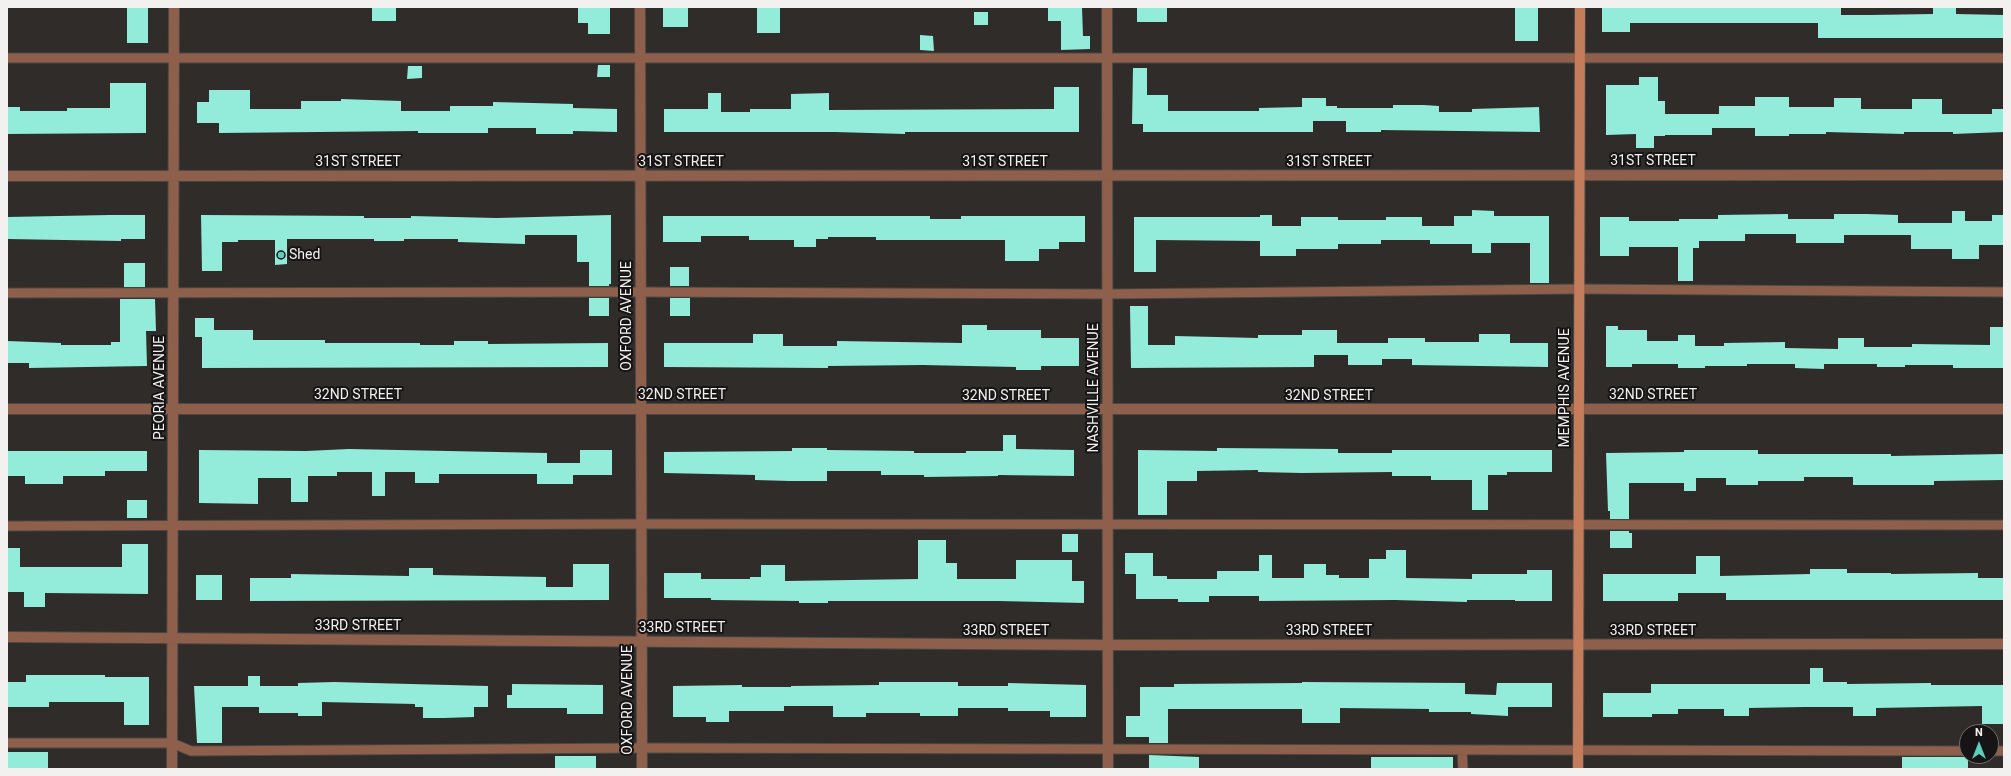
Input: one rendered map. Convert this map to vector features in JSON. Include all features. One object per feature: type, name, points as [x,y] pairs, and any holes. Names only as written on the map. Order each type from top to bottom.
[{"type":"street","name":"PEORIA AVENUE","points":[[172,769],[174,7]]},
{"type":"street","name":"OXFORD AVENUE","points":[[640,7],[642,769]]},
{"type":"street","name":"NASHVILLE AVENUE","points":[[1107,7],[1108,769]]},
{"type":"street","name":"MEMPHIS AVENUE","points":[[1578,769],[1580,7]]},
{"type":"street","name":"31ST STREET","points":[[7,176],[2004,175]]},
{"type":"street","name":"32ND STREET","points":[[7,409],[2004,409]]},
{"type":"street","name":"33RD STREET","points":[[7,637],[1108,645],[2004,644]]},
{"type":"lane","points":[[7,58],[2004,58]]},
{"type":"lane","points":[[7,293],[174,294],[641,292],[1108,294],[1579,289],[2004,292]]},
{"type":"lane","points":[[7,526],[173,527],[641,524],[2004,525]]},
{"type":"lane","points":[[7,743],[172,743],[191,751],[642,748],[1108,750],[1959,750]]},
{"type":"lane","points":[[1462,750],[1462,769]]},
{"type":"building","points":[[127,7],[148,7],[148,43],[127,43]]},
{"type":"building","points":[[372,7],[396,7],[396,21],[372,21]]},
{"type":"building","points":[[578,7],[610,7],[610,34],[588,34],[588,23],[578,23]]},
{"type":"building","points":[[663,7],[688,7],[688,27],[663,27]]},
{"type":"building","points":[[757,7],[780,7],[780,33],[757,33]]},
{"type":"building","points":[[1048,7],[1082,7],[1083,36],[1090,36],[1090,49],[1061,50],[1061,21],[1048,21]]},
{"type":"building","points":[[1137,7],[1167,7],[1167,22],[1137,22]]},
{"type":"building","points":[[1515,7],[1538,7],[1538,41],[1515,41]]},
{"type":"building","points":[[1602,7],[1841,7],[1841,15],[1870,15],[1933,14],[1933,7],[1956,7],[1956,14],[2004,15],[2004,38],[1818,38],[1818,23],[1630,23],[1630,32],[1602,32]]},
{"type":"building","points":[[974,12],[988,12],[988,25],[974,25]]},
{"type":"building","points":[[920,35],[933,36],[934,51],[920,50]]},
{"type":"building","points":[[598,65],[610,65],[610,77],[597,77]]},
{"type":"building","points":[[408,66],[422,66],[422,78],[407,79]]},
{"type":"building","points":[[1133,68],[1147,68],[1147,95],[1168,95],[1168,111],[1259,111],[1259,108],[1302,107],[1302,98],[1326,98],[1326,106],[1337,106],[1337,108],[1393,108],[1393,105],[1424,105],[1439,106],[1439,112],[1472,112],[1472,109],[1539,107],[1540,132],[1381,130],[1381,132],[1346,132],[1346,121],[1313,121],[1313,132],[1143,132],[1143,124],[1132,124]]},
{"type":"building","points":[[1639,77],[1658,77],[1658,101],[1665,101],[1665,114],[1719,114],[1719,106],[1755,106],[1755,97],[1789,97],[1789,107],[1834,107],[1834,98],[1861,98],[1861,109],[1912,109],[1912,99],[1942,99],[1942,114],[1992,114],[1992,109],[2004,109],[2004,132],[1953,134],[1953,132],[1904,132],[1904,134],[1826,132],[1826,134],[1755,136],[1755,128],[1712,128],[1712,135],[1654,136],[1654,148],[1636,148],[1636,134],[1606,135],[1606,85],[1639,85]]},
{"type":"building","points":[[110,83],[146,83],[146,133],[7,134],[7,107],[20,107],[20,111],[67,111],[67,108],[110,108]]},
{"type":"building","points":[[1054,87],[1079,87],[1079,132],[905,132],[905,134],[835,132],[664,132],[664,109],[708,109],[708,93],[721,93],[721,112],[750,112],[750,109],[791,109],[791,94],[829,93],[829,110],[1054,109]]},
{"type":"building","points":[[209,90],[250,90],[250,109],[301,109],[301,101],[341,101],[341,99],[401,101],[401,111],[450,111],[450,106],[493,106],[493,102],[573,104],[573,108],[617,109],[617,132],[573,131],[573,134],[536,134],[536,128],[488,128],[488,133],[418,133],[418,131],[219,133],[219,123],[197,123],[197,102],[209,102]]},
{"type":"building","points":[[1472,210],[1494,211],[1494,216],[1549,216],[1549,283],[1530,283],[1530,243],[1491,243],[1491,253],[1472,253],[1472,244],[1430,244],[1430,240],[1381,240],[1381,244],[1338,244],[1338,249],[1296,249],[1296,256],[1260,256],[1260,241],[1156,240],[1156,272],[1134,272],[1134,217],[1260,217],[1260,215],[1272,215],[1272,226],[1301,226],[1301,217],[1338,217],[1338,220],[1386,220],[1386,217],[1422,217],[1422,226],[1454,226],[1454,216],[1472,216]]},
{"type":"building","points":[[1952,211],[1965,211],[1965,221],[1992,221],[1992,215],[2004,215],[2004,245],[1979,245],[1979,259],[1952,259],[1952,249],[1911,249],[1911,235],[1844,235],[1844,243],[1796,243],[1796,234],[1745,234],[1745,241],[1699,241],[1699,248],[1693,248],[1693,281],[1678,281],[1678,247],[1629,247],[1629,256],[1600,256],[1600,217],[1629,217],[1629,221],[1679,221],[1679,219],[1718,219],[1718,215],[1788,214],[1788,219],[1834,219],[1834,214],[1867,214],[1898,215],[1898,223],[1952,223]]},
{"type":"building","points":[[145,215],[145,239],[121,239],[121,241],[7,239],[7,217]]},
{"type":"building","points":[[201,215],[364,216],[364,218],[411,218],[411,216],[497,218],[611,215],[611,284],[609,284],[609,286],[589,286],[589,262],[577,262],[577,235],[525,235],[525,244],[458,242],[458,239],[404,239],[404,241],[374,241],[374,239],[287,239],[287,264],[275,265],[275,240],[238,240],[238,242],[222,242],[222,271],[202,271]]},
{"type":"building","points":[[663,216],[930,216],[930,219],[961,219],[961,216],[1085,216],[1085,242],[1059,242],[1059,249],[1039,249],[1039,261],[1005,261],[1005,240],[876,240],[876,237],[828,237],[828,239],[816,239],[816,247],[794,247],[794,240],[749,240],[749,236],[701,236],[701,242],[663,242]]},
{"type":"building","points":[[124,263],[145,263],[145,287],[124,287]]},
{"type":"building","points":[[670,267],[689,267],[689,286],[670,286]]},
{"type":"building","points":[[589,298],[609,298],[609,316],[589,316]]},
{"type":"building","points":[[670,298],[690,298],[690,316],[670,316]]},
{"type":"building","points":[[120,299],[155,299],[156,331],[146,331],[147,366],[29,368],[29,363],[7,363],[7,341],[61,343],[61,345],[111,345],[111,342],[120,342]]},
{"type":"building","points":[[1130,306],[1148,306],[1148,345],[1175,345],[1175,336],[1258,338],[1258,335],[1302,335],[1302,330],[1337,330],[1337,343],[1388,343],[1388,338],[1425,338],[1425,342],[1479,342],[1479,334],[1510,334],[1510,343],[1548,343],[1548,367],[1412,365],[1412,359],[1382,359],[1382,365],[1348,365],[1348,355],[1314,355],[1314,367],[1131,368]]},
{"type":"building","points":[[195,318],[214,318],[214,330],[253,330],[253,340],[325,340],[325,343],[420,343],[420,345],[454,345],[454,341],[488,341],[488,344],[608,343],[608,367],[202,368],[202,337],[195,337]]},
{"type":"building","points":[[962,325],[987,325],[987,330],[1041,330],[1041,338],[1079,338],[1079,366],[1041,366],[1041,370],[1016,370],[1016,367],[923,365],[828,366],[828,368],[664,367],[664,343],[753,343],[753,334],[783,334],[783,346],[837,346],[837,341],[962,343]]},
{"type":"building","points":[[1606,326],[1618,326],[1618,330],[1647,330],[1647,341],[1678,341],[1678,335],[1695,335],[1695,346],[1724,346],[1724,343],[1785,342],[1785,348],[1838,349],[1838,338],[1864,338],[1864,347],[1912,347],[1912,344],[1990,345],[1990,327],[2004,327],[2004,368],[1953,368],[1953,365],[1905,365],[1905,367],[1877,367],[1877,364],[1824,364],[1824,369],[1795,368],[1795,364],[1747,364],[1747,366],[1705,366],[1705,368],[1678,368],[1678,364],[1632,364],[1632,367],[1606,367]]},
{"type":"building","points":[[1003,435],[1016,435],[1016,449],[1074,450],[1074,476],[998,475],[924,477],[924,475],[881,475],[881,471],[827,471],[827,481],[790,481],[755,480],[755,475],[664,473],[664,452],[792,451],[792,448],[827,448],[827,450],[966,453],[966,451],[1003,451]]},
{"type":"building","points":[[1217,448],[1338,449],[1338,453],[1392,453],[1392,450],[1552,450],[1552,472],[1507,472],[1507,475],[1488,475],[1488,510],[1472,510],[1472,480],[1431,480],[1431,476],[1392,476],[1392,472],[1302,473],[1258,472],[1258,470],[1197,471],[1197,481],[1167,481],[1167,515],[1138,515],[1138,450],[1217,451]]},
{"type":"building","points":[[349,449],[547,453],[547,463],[580,463],[580,450],[612,450],[612,475],[573,475],[573,484],[537,484],[537,474],[439,474],[439,483],[415,483],[415,472],[385,472],[385,496],[372,496],[372,472],[337,472],[337,476],[308,476],[308,502],[291,502],[291,478],[258,478],[258,504],[199,503],[199,450],[306,451]]},
{"type":"building","points":[[1684,450],[1758,450],[1758,454],[1891,454],[1891,456],[2004,454],[2004,480],[1934,481],[1934,485],[1853,485],[1853,477],[1804,477],[1804,481],[1758,481],[1758,485],[1726,485],[1726,478],[1696,478],[1696,491],[1684,491],[1684,483],[1629,483],[1629,519],[1610,519],[1610,511],[1608,511],[1606,453],[1684,452]]},
{"type":"building","points":[[7,451],[147,451],[147,471],[105,471],[105,476],[63,476],[63,484],[25,484],[25,476],[7,476]]},
{"type":"building","points":[[127,500],[147,500],[147,518],[127,518]]},
{"type":"building","points":[[1610,531],[1629,531],[1629,533],[1632,533],[1632,548],[1610,548]]},
{"type":"building","points":[[1062,534],[1078,534],[1078,552],[1062,552]]},
{"type":"building","points":[[918,540],[946,540],[946,563],[957,563],[957,579],[1016,579],[1016,560],[1072,560],[1072,581],[1084,581],[1084,603],[999,601],[828,601],[828,603],[799,603],[799,601],[664,598],[664,573],[701,573],[701,579],[750,579],[750,577],[761,577],[761,565],[785,565],[785,581],[918,579]]},
{"type":"building","points":[[122,544],[148,544],[148,594],[45,593],[45,607],[24,607],[24,592],[7,592],[7,548],[20,548],[20,567],[122,567]]},
{"type":"building","points":[[1386,550],[1406,550],[1406,578],[1472,579],[1472,574],[1527,574],[1527,570],[1552,570],[1552,601],[1259,601],[1259,596],[1209,596],[1209,602],[1178,602],[1178,599],[1136,599],[1136,574],[1125,574],[1125,553],[1153,553],[1153,576],[1167,576],[1167,579],[1217,579],[1217,571],[1259,571],[1259,555],[1272,555],[1272,578],[1304,578],[1304,564],[1326,564],[1326,575],[1339,575],[1339,578],[1369,578],[1369,559],[1386,559]]},
{"type":"building","points":[[1696,556],[1720,556],[1720,576],[1810,574],[1810,569],[1847,569],[1847,573],[1978,573],[1978,578],[2004,578],[2004,600],[1726,600],[1726,593],[1678,593],[1678,601],[1603,601],[1603,574],[1696,574]]},
{"type":"building","points":[[573,564],[609,564],[609,600],[250,601],[250,578],[291,578],[291,574],[409,576],[409,568],[433,568],[433,575],[546,577],[546,587],[573,587]]},
{"type":"building","points":[[196,575],[222,575],[222,600],[196,600]]},
{"type":"building","points":[[1810,668],[1823,668],[1823,682],[1847,682],[1847,684],[1931,683],[1931,685],[2004,685],[2004,724],[1982,724],[1982,706],[1876,708],[1876,716],[1853,716],[1853,707],[1804,707],[1749,708],[1749,716],[1724,716],[1724,709],[1678,709],[1678,714],[1652,714],[1652,717],[1603,717],[1603,693],[1651,693],[1651,684],[1810,684]]},
{"type":"building","points":[[26,675],[105,675],[105,677],[149,677],[149,725],[124,725],[124,702],[49,702],[49,707],[7,707],[7,682],[26,682]]},
{"type":"building","points":[[248,676],[260,676],[260,686],[298,686],[298,683],[334,682],[488,686],[488,707],[474,707],[474,717],[423,718],[423,707],[415,707],[415,704],[322,702],[322,716],[298,716],[298,713],[259,713],[259,707],[222,707],[222,743],[197,743],[194,686],[248,686]]},
{"type":"building","points":[[879,682],[958,682],[958,686],[1008,686],[1008,683],[1086,685],[1086,717],[1050,717],[1050,711],[1008,711],[1008,708],[958,708],[958,716],[920,716],[920,713],[866,713],[866,717],[833,717],[833,706],[784,706],[784,711],[729,711],[729,722],[706,722],[706,717],[673,717],[673,686],[742,685],[742,687],[791,687],[879,685]]},
{"type":"building","points":[[1302,682],[1465,683],[1465,694],[1496,695],[1497,683],[1552,683],[1552,707],[1508,707],[1508,716],[1471,714],[1471,712],[1429,712],[1429,709],[1340,708],[1340,723],[1302,723],[1302,709],[1168,709],[1168,743],[1149,743],[1149,737],[1126,737],[1126,716],[1140,716],[1140,687],[1174,687],[1174,684]]},
{"type":"building","points":[[512,684],[603,685],[603,714],[567,714],[567,708],[507,708],[507,695],[512,695]]},
{"type":"building","points":[[7,752],[48,752],[48,769],[7,769]]},
{"type":"building","points":[[1149,755],[1199,757],[1199,769],[1149,769]]},
{"type":"building","points":[[555,756],[596,756],[596,769],[555,769]]},
{"type":"building","points":[[1371,757],[1453,757],[1453,769],[1371,769]]},
{"type":"building","points":[[1902,757],[1959,757],[1959,764],[1968,764],[1968,769],[1902,769]]},
{"type":"place","name":"Shed","points":[[281,255]]}]
